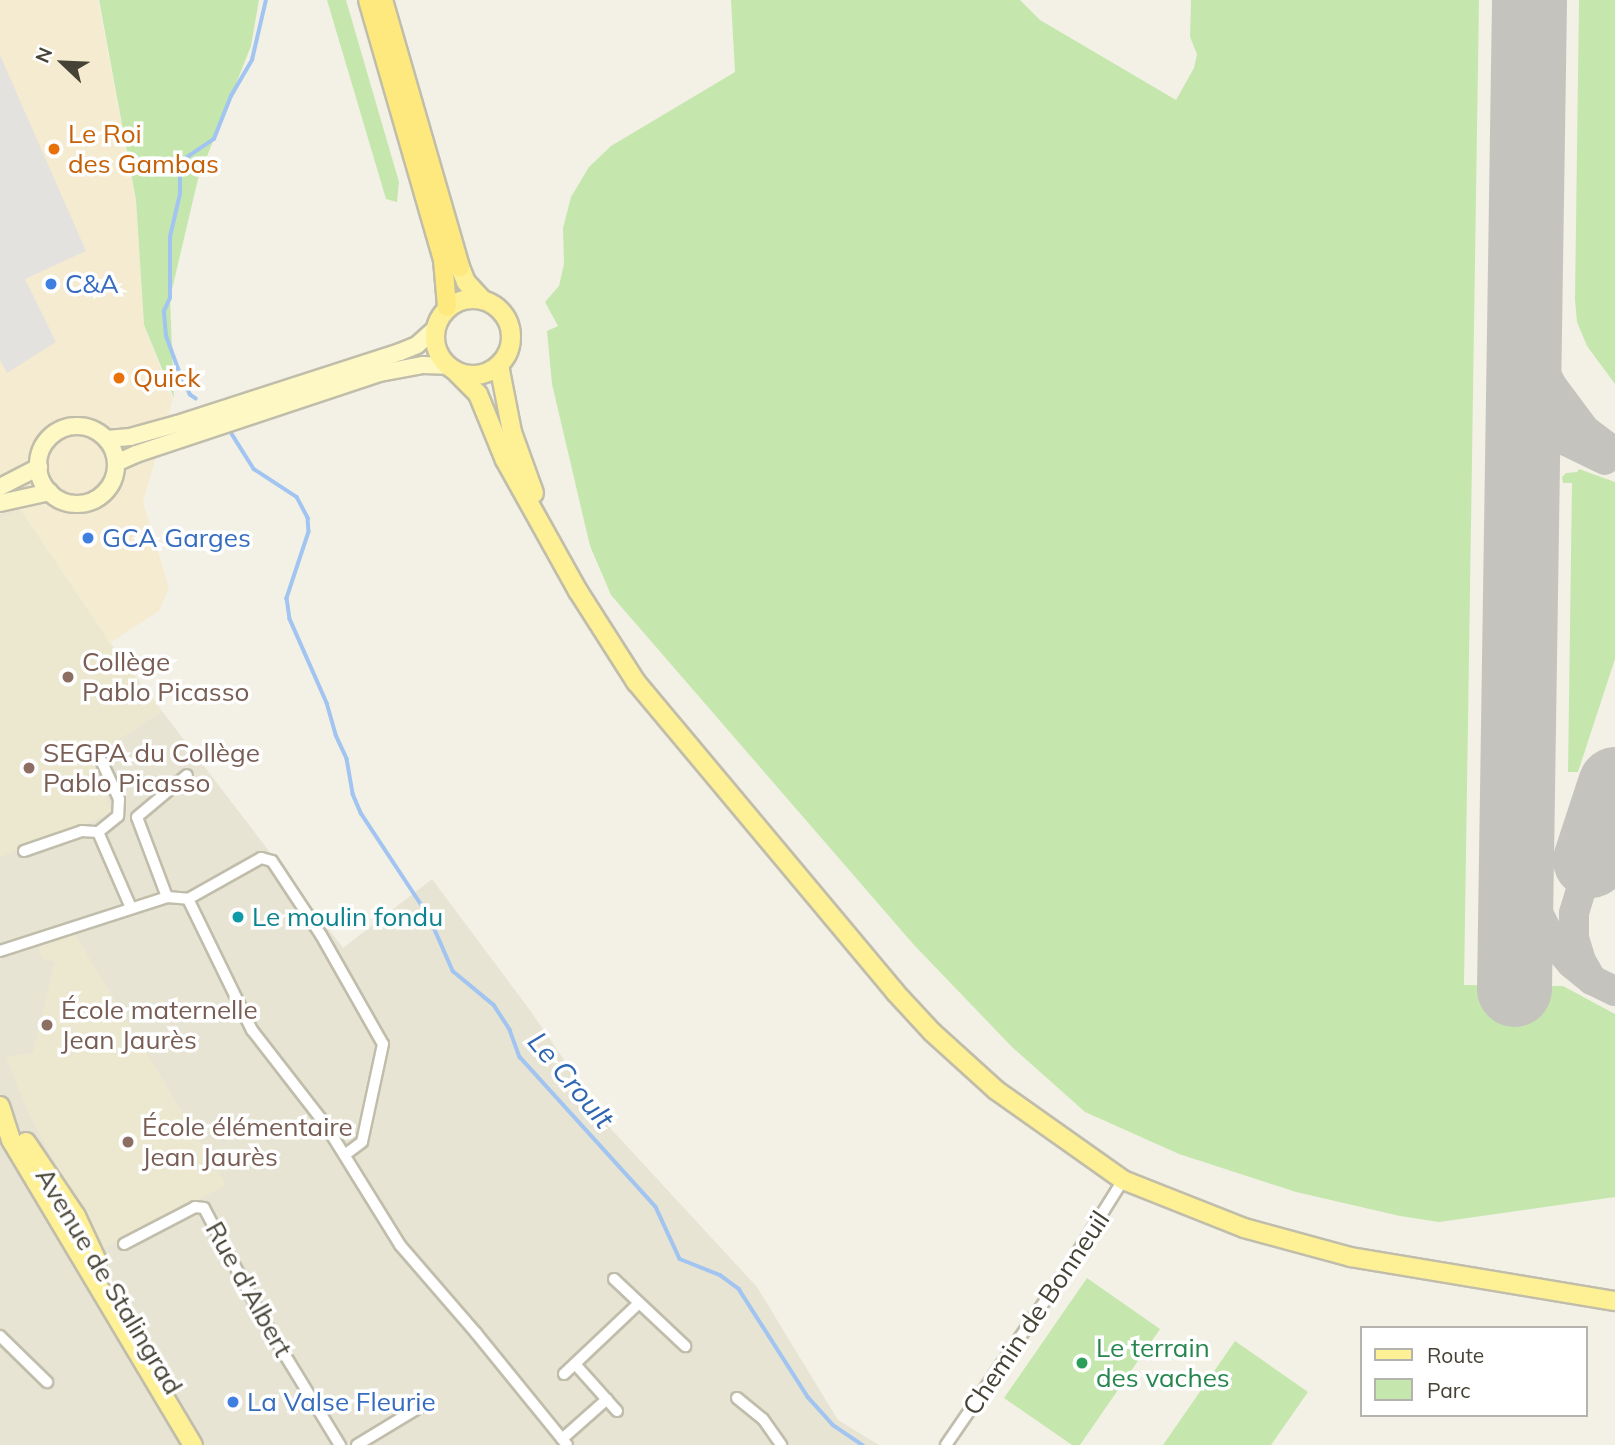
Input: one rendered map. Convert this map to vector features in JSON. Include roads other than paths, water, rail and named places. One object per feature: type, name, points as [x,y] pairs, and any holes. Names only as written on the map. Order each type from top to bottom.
[{"type":"highway","points":[[368,0],[443,260],[447,307]]},
{"type":"highway","points":[[383,0],[460,267]]},
{"type":"main road","points":[[116,463],[136,453],[380,373],[423,365],[478,375],[499,365],[506,356],[511,333],[502,312],[483,300],[466,282],[460,267]]},
{"type":"main road","points":[[107,439],[116,463],[113,481],[98,498],[73,504],[50,492],[42,481],[38,467],[47,441],[62,429],[82,426],[107,439],[130,437],[177,424],[400,352],[417,345],[435,329],[447,307],[471,298],[483,300]]},
{"type":"main road","points":[[435,329],[436,349],[478,394],[505,460],[578,591],[636,682],[895,992],[970,1068],[1028,1115],[1123,1180],[1281,1240],[1351,1257],[1615,1301]]},
{"type":"main road","points":[[499,365],[512,432],[551,539]]},
{"type":"main road","points":[[0,487],[38,467]]},
{"type":"main road","points":[[0,503],[50,492]]},
{"type":"main road","name":"Avenue de Stalingrad","points":[[3,1113],[11,1140],[193,1445]]},
{"type":"main road","name":"Avenue de Stalingrad","points":[[3,1113],[19,1131],[76,1216],[83,1236],[206,1445]]},
{"type":"main road","points":[[1081,1151],[1175,1201]]},
{"type":"street","points":[[24,851],[82,831],[98,832],[118,816],[119,800],[100,758]]},
{"type":"street","points":[[167,897],[137,817],[187,775]]},
{"type":"street","points":[[98,832],[131,908]]},
{"type":"street","points":[[0,951],[167,897],[188,900],[261,858],[272,861],[315,925],[383,1044],[362,1142],[346,1154]]},
{"type":"street","points":[[188,900],[251,1030],[346,1154],[400,1245],[476,1333],[564,1442],[607,1399]]},
{"type":"street","name":"Chemin de Bonneuil","points":[[946,1445],[1073,1260],[1123,1180]]},
{"type":"street","name":"Rue d'Albert","points":[[124,1244],[195,1207],[204,1208],[263,1319],[340,1445]]},
{"type":"street","points":[[614,1279],[685,1346]]},
{"type":"street","points":[[564,1374],[638,1304]]},
{"type":"street","points":[[0,1336],[47,1382]]},
{"type":"street","points":[[575,1364],[617,1411]]},
{"type":"street","points":[[737,1398],[763,1419],[781,1445]]},
{"type":"street","points":[[357,1445],[423,1405]]},
{"type":"waterway","points":[[196,399],[190,395],[178,369],[166,336],[164,311],[170,298],[170,237],[180,194],[180,162],[214,139],[231,96],[252,60],[266,0]]},
{"type":"waterway","name":"Le Croult","points":[[232,434],[254,469],[297,497],[308,518],[309,532],[287,598],[290,619],[327,703],[336,735],[347,759],[353,794],[361,813],[429,916],[453,971],[494,1005],[510,1030],[520,1057],[656,1207],[680,1259],[720,1275],[739,1289],[808,1397],[833,1425],[863,1445]]},
{"type":"place","name":"Le Roi des Gambas","points":[[54,149]]},
{"type":"place","name":"C&A","points":[[51,284]]},
{"type":"place","name":"Quick","points":[[119,378]]},
{"type":"place","name":"GCA Garges","points":[[88,538]]},
{"type":"place","name":"Collège Pablo Picasso","points":[[68,677]]},
{"type":"place","name":"SEGPA du Collège Pablo Picasso","points":[[29,768]]},
{"type":"place","name":"Le moulin fondu","points":[[238,917]]},
{"type":"place","name":"École maternelle Jean Jaurès","points":[[47,1025]]},
{"type":"place","name":"École élémentaire Jean Jaurès","points":[[128,1142]]},
{"type":"place","name":"Le terrain des vaches","points":[[1082,1363]]},
{"type":"place","name":"La Valse Fleurie","points":[[233,1402]]}]
